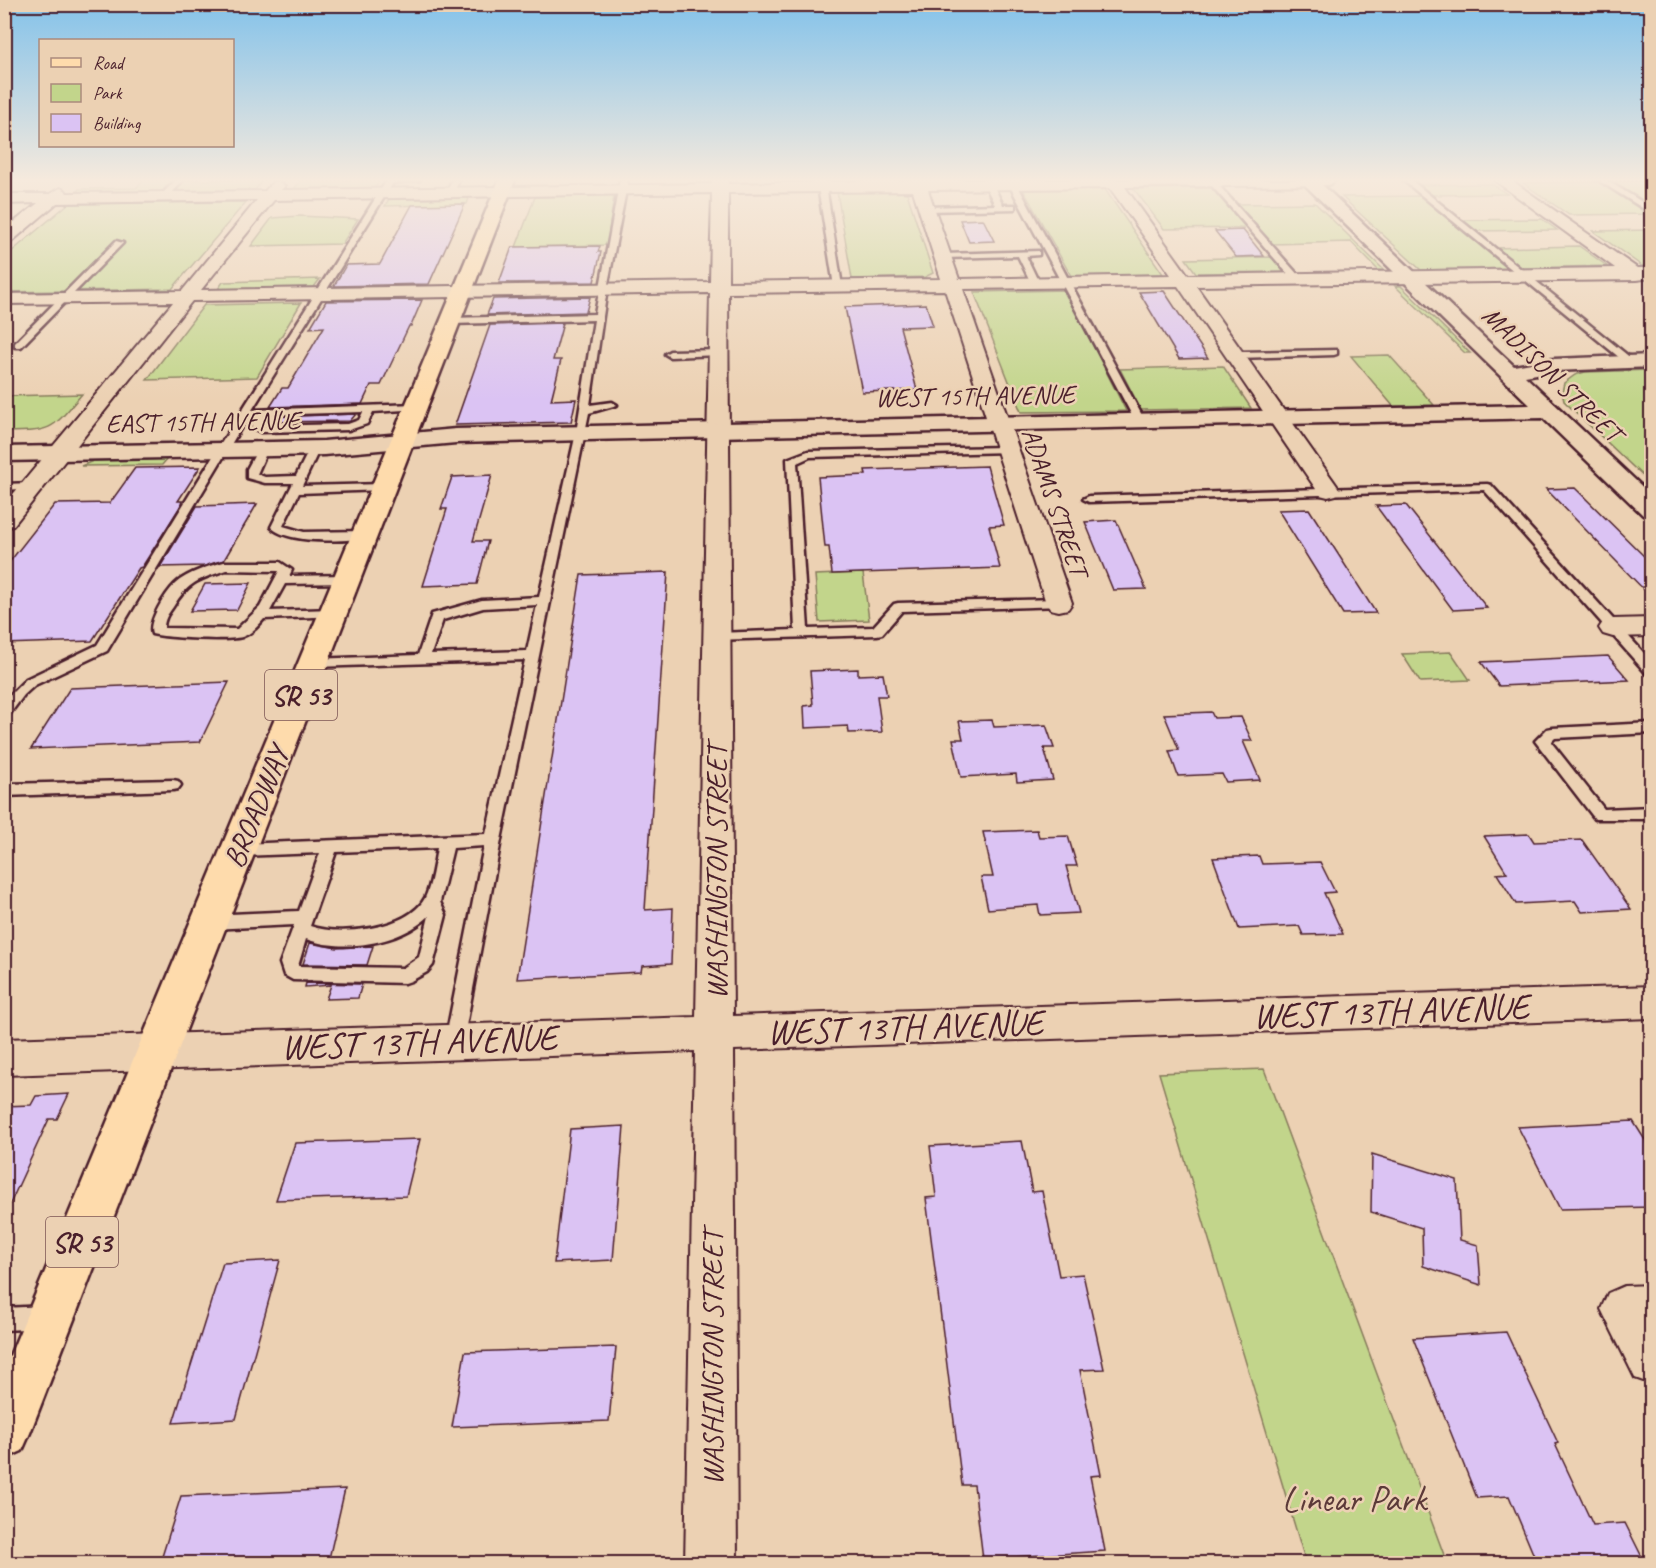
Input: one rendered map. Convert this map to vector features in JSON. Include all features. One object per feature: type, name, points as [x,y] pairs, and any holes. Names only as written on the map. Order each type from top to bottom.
[{"type":"main road","name":"BROADWAY","points":[[4,1433],[478,253]]},
{"type":"main road","name":"MADISON STREET","points":[[1384,253],[1652,510]]},
{"type":"main road","points":[[1509,373],[1554,364],[1652,361]]},
{"type":"main road","name":"WEST 15TH AVENUE","points":[[402,442],[582,423],[718,430],[1549,411]]},
{"type":"main road","name":"EAST 15TH AVENUE","points":[[4,454],[320,448],[402,442]]},
{"type":"street","points":[[4,520],[222,253]]},
{"type":"street","name":"WASHINGTON STREET","points":[[711,1563],[719,253]]},
{"type":"street","name":"ADAMS STREET","points":[[943,253],[1006,450],[1059,603]]},
{"type":"street","points":[[1163,253],[1328,490]]},
{"type":"street","points":[[1605,253],[1652,286]]},
{"type":"street","points":[[4,299],[603,289],[719,298],[838,286],[1652,273]]},
{"type":"street","points":[[1613,628],[1652,627]]},
{"type":"street","name":"WEST 13TH AVENUE","points":[[4,1057],[1652,1002]]},
{"type":"street","points":[[1652,1308],[1624,1309],[1652,1361]]},
{"type":"lane","points":[[18,345],[109,253]]},
{"type":"lane","points":[[4,712],[23,687],[37,678],[90,657],[102,648],[345,253]]},
{"type":"lane","points":[[454,1042],[493,840],[582,423],[610,253]]},
{"type":"lane","points":[[833,253],[838,286]]},
{"type":"lane","points":[[1051,253],[1140,421]]},
{"type":"lane","points":[[1274,253],[1297,279]]},
{"type":"lane","points":[[1495,253],[1629,362]]},
{"type":"lane","points":[[1021,254],[1035,283]]},
{"type":"lane","points":[[944,256],[1036,254]]},
{"type":"lane","points":[[451,321],[599,317]]},
{"type":"lane","points":[[670,354],[719,352]]},
{"type":"lane","points":[[1236,355],[1334,352]]},
{"type":"lane","points":[[582,423],[597,406],[612,405]]},
{"type":"lane","points":[[245,413],[416,407]]},
{"type":"lane","points":[[261,412],[256,427],[336,428],[349,427],[363,422],[370,408]]},
{"type":"lane","points":[[336,428],[300,479],[277,527],[279,531],[308,536],[365,535]]},
{"type":"lane","points":[[283,429],[252,469],[251,476],[265,480],[300,479]]},
{"type":"lane","points":[[802,634],[791,461],[808,454],[1006,450]]},
{"type":"lane","points":[[4,487],[33,486]]},
{"type":"lane","points":[[295,490],[384,487]]},
{"type":"lane","points":[[1089,498],[1487,487],[1652,671]]},
{"type":"lane","points":[[224,566],[280,566],[286,570],[282,580],[262,615],[249,628],[240,633],[170,634],[156,631],[158,620],[180,586],[208,571],[224,566]]},
{"type":"lane","points":[[282,580],[347,579]]},
{"type":"lane","points":[[423,659],[437,617],[482,604],[544,601]]},
{"type":"lane","points":[[717,637],[876,631],[898,606],[1059,603]]},
{"type":"lane","points":[[262,615],[334,613]]},
{"type":"lane","points":[[314,663],[533,655]]},
{"type":"lane","points":[[1652,728],[1552,733],[1542,741],[1600,814],[1652,813]]},
{"type":"lane","points":[[4,790],[173,784]]},
{"type":"lane","points":[[239,850],[493,840]]},
{"type":"lane","points":[[210,922],[303,924],[315,937],[389,932],[414,920],[432,903],[446,842]]},
{"type":"lane","points":[[330,846],[289,963],[290,970],[293,972],[405,976],[421,967],[427,960],[438,915],[432,903]]},
{"type":"lane","points":[[4,1319],[51,1317]]},
{"type":"green space","points":[[10,253],[202,253],[172,289],[5,292],[4,258]]},
{"type":"green space","points":[[848,253],[927,253],[933,273],[925,277],[852,279]]},
{"type":"green space","points":[[1058,253],[1149,253],[1163,274],[1071,276]]},
{"type":"green space","points":[[1362,253],[1367,253],[1384,270],[1378,270]]},
{"type":"green space","points":[[1403,253],[1489,253],[1507,268],[1421,270]]},
{"type":"green space","points":[[1500,253],[1589,253],[1607,266],[1519,268]]},
{"type":"green space","points":[[1624,253],[1651,253],[1651,265],[1642,266]]},
{"type":"green space","points":[[1273,257],[1285,272],[1196,273],[1186,259]]},
{"type":"green space","points":[[320,279],[314,287],[218,289],[223,282]]},
{"type":"green space","points":[[1395,286],[1401,286],[1470,353],[1465,353]]},
{"type":"green space","points":[[1065,290],[1126,411],[1021,412],[974,292]]},
{"type":"green space","points":[[301,303],[257,377],[147,380],[204,305]]},
{"type":"green space","points":[[1389,355],[1434,405],[1393,406],[1351,356]]},
{"type":"green space","points":[[1223,366],[1251,408],[1141,410],[1120,369]]},
{"type":"green space","points":[[1652,370],[1651,484],[1564,401],[1562,392],[1564,383],[1575,375],[1585,372]]},
{"type":"green space","points":[[82,394],[50,427],[33,431],[5,432],[5,396]]},
{"type":"green space","points":[[167,459],[162,465],[81,466],[93,461]]},
{"type":"green space","points":[[863,573],[869,620],[819,622],[815,575]]},
{"type":"green space","points":[[1451,652],[1470,680],[1420,682],[1402,654]]},
{"type":"green space","name":"Linear Park","points":[[1264,1069],[1447,1563],[1306,1563],[1159,1073]]},
{"type":"building","points":[[386,253],[443,253],[429,284],[334,286],[346,265],[380,264]]},
{"type":"building","points":[[510,253],[601,253],[594,282],[499,283]]},
{"type":"building","points":[[1233,253],[1262,253],[1264,256],[1236,257]]},
{"type":"building","points":[[1164,291],[1208,358],[1179,359],[1139,292]]},
{"type":"building","points":[[590,297],[586,312],[487,315],[493,299]]},
{"type":"building","points":[[422,300],[381,385],[371,385],[362,404],[270,407],[282,388],[288,388],[324,327],[310,328],[326,301]]},
{"type":"building","points":[[926,304],[933,326],[900,327],[917,390],[862,392],[845,307]]},
{"type":"building","points":[[563,323],[553,360],[561,360],[551,400],[576,399],[571,422],[455,425],[490,325]]},
{"type":"building","points":[[356,414],[350,421],[265,422],[267,417]]},
{"type":"building","points":[[987,466],[1004,525],[989,526],[1000,568],[832,574],[829,547],[825,547],[818,477],[866,475],[865,470]]},
{"type":"building","points":[[200,467],[178,501],[182,501],[180,507],[92,641],[4,644],[4,569],[55,504],[110,503],[135,468]]},
{"type":"building","points":[[492,475],[473,541],[488,541],[477,584],[423,586],[447,509],[441,509],[452,477]]},
{"type":"building","points":[[1575,488],[1652,564],[1652,598],[1546,489]]},
{"type":"building","points":[[257,504],[224,560],[205,566],[160,567],[197,506]]},
{"type":"building","points":[[1406,505],[1487,608],[1453,610],[1376,506]]},
{"type":"building","points":[[1309,509],[1376,613],[1343,614],[1278,510]]},
{"type":"building","points":[[1116,520],[1146,589],[1113,590],[1085,522]]},
{"type":"building","points":[[668,572],[645,910],[673,908],[671,964],[642,966],[641,972],[517,979],[581,575]]},
{"type":"building","points":[[251,583],[237,610],[190,611],[205,584]]},
{"type":"building","points":[[1608,656],[1629,680],[1499,686],[1481,662]]},
{"type":"building","points":[[858,669],[858,675],[883,674],[887,696],[877,696],[882,732],[849,733],[848,726],[805,728],[804,706],[813,705],[810,671]]},
{"type":"building","points":[[229,682],[200,742],[31,749],[70,688]]},
{"type":"building","points":[[1211,712],[1214,718],[1241,717],[1252,741],[1243,741],[1260,780],[1226,782],[1222,774],[1178,776],[1169,751],[1179,750],[1164,714]]},
{"type":"building","points":[[992,720],[994,727],[1046,725],[1054,748],[1044,748],[1053,780],[1017,782],[1016,774],[961,777],[953,739],[963,739],[959,721]]},
{"type":"building","points":[[1037,830],[1039,837],[1068,836],[1077,866],[1066,866],[1079,913],[1040,915],[1038,905],[988,909],[981,877],[993,877],[983,832]]},
{"type":"building","points":[[1529,834],[1534,842],[1582,840],[1631,909],[1582,912],[1575,901],[1516,904],[1497,874],[1507,873],[1484,836]]},
{"type":"building","points":[[1259,856],[1262,864],[1320,862],[1335,892],[1324,893],[1343,934],[1303,935],[1299,926],[1239,929],[1213,858]]},
{"type":"building","points":[[310,943],[337,948],[373,946],[367,965],[303,964]]},
{"type":"building","points":[[306,983],[362,984],[358,998],[326,999],[331,985],[305,987]]},
{"type":"building","points":[[69,1094],[57,1119],[49,1119],[4,1217],[4,1106],[31,1105],[36,1096]]},
{"type":"building","points":[[1633,1121],[1652,1151],[1652,1207],[1560,1209],[1518,1127]]},
{"type":"building","points":[[624,1126],[613,1260],[554,1263],[570,1129]]},
{"type":"building","points":[[420,1139],[406,1196],[276,1200],[295,1143]]},
{"type":"building","points":[[1022,1141],[1032,1192],[1042,1191],[1059,1276],[1083,1274],[1104,1369],[1080,1370],[1101,1475],[1090,1476],[1105,1551],[983,1559],[974,1485],[962,1485],[926,1198],[936,1197],[930,1146]]},
{"type":"building","points":[[1372,1154],[1457,1180],[1460,1240],[1478,1245],[1481,1285],[1423,1266],[1422,1228],[1371,1212]]},
{"type":"building","points":[[280,1260],[236,1419],[173,1423],[223,1263]]},
{"type":"building","points":[[1506,1332],[1593,1525],[1625,1523],[1645,1563],[1537,1563],[1509,1496],[1477,1498],[1413,1338]]},
{"type":"building","points":[[616,1347],[609,1421],[452,1427],[465,1352]]},
{"type":"building","points":[[345,1489],[328,1563],[160,1563],[181,1496]]}]
